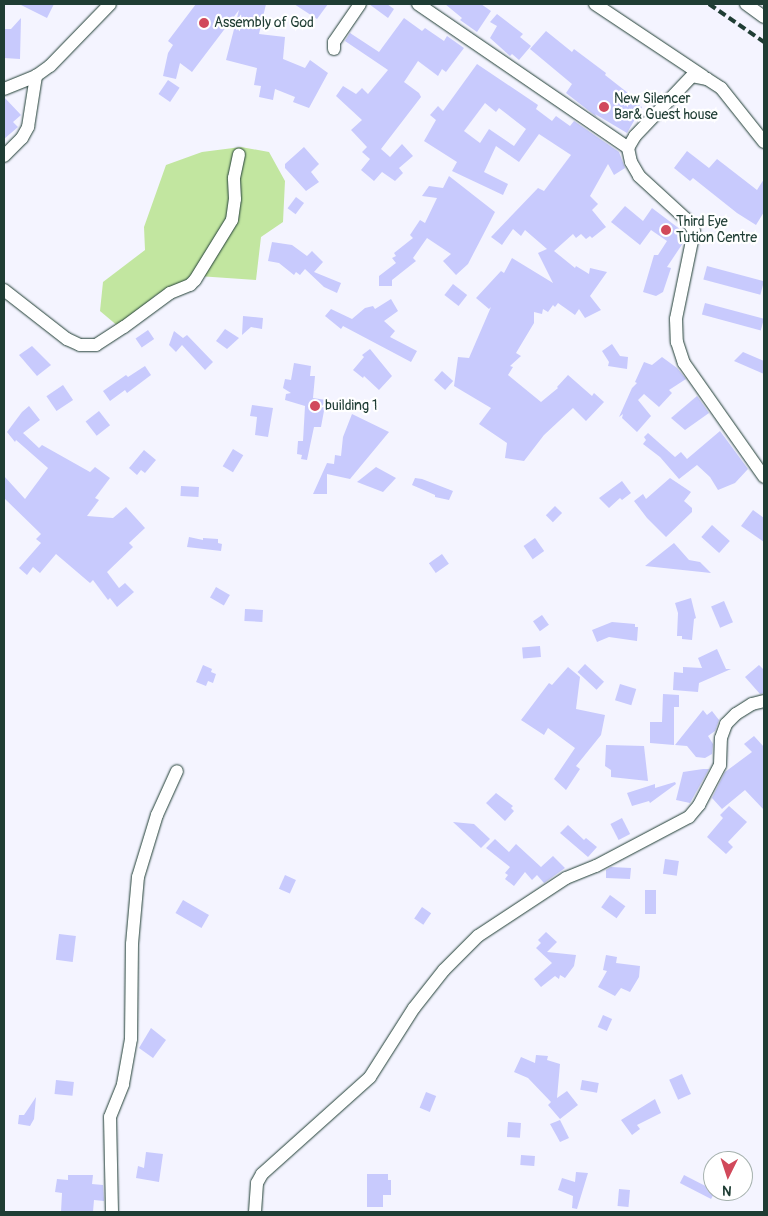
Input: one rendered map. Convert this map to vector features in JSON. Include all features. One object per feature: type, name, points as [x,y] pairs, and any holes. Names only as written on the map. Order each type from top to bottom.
[{"type":"street","points":[[4,89],[36,76],[69,48],[110,4]]},
{"type":"street","points":[[334,49],[334,42],[360,4]]},
{"type":"street","points":[[418,4],[628,148]]},
{"type":"street","points":[[595,4],[721,88],[764,142]]},
{"type":"street","points":[[746,4],[764,17]]},
{"type":"street","points":[[4,156],[22,138],[28,127],[36,76]]},
{"type":"street","points":[[708,79],[692,76],[635,136],[628,148],[631,162],[639,176],[686,219],[694,231],[676,318],[677,342],[684,362],[764,477]]},
{"type":"street","points":[[4,290],[67,339],[80,345],[96,345],[170,293],[190,285],[195,280],[232,220],[235,199],[234,178],[240,155]]},
{"type":"street","points":[[254,1212],[257,1183],[262,1174],[370,1077],[414,1008],[444,970],[471,943],[566,878],[596,866],[689,816],[699,805],[720,765],[721,738],[726,724],[736,714],[752,704],[764,701]]},
{"type":"street","points":[[112,1212],[110,1117],[123,1084],[131,1039],[132,944],[138,877],[157,815],[178,771]]},
{"type":"green space","points":[[241,147],[269,152],[285,181],[283,222],[261,237],[256,280],[198,276],[156,295],[119,327],[100,311],[103,282],[145,250],[144,227],[166,165],[202,152]]},
{"type":"building","points":[[19,4],[54,4],[47,18]]},
{"type":"building","points":[[196,4],[266,4],[259,34],[285,37],[283,59],[305,68],[310,60],[328,73],[309,108],[293,102],[295,97],[275,89],[273,100],[259,97],[261,86],[254,85],[257,68],[226,60],[239,10],[192,72],[180,63],[176,79],[163,76],[168,53],[173,45],[168,41]]},
{"type":"building","points":[[294,4],[328,4],[317,19]]},
{"type":"building","points":[[369,4],[387,4],[394,9],[388,18]]},
{"type":"building","points":[[445,4],[481,4],[491,11],[477,32],[460,20],[462,18]]},
{"type":"building","points":[[497,14],[523,34],[520,37],[531,46],[519,60],[512,54],[510,56],[490,38],[497,26],[490,22]]},
{"type":"building","points":[[21,18],[20,59],[4,58],[4,29],[11,29]]},
{"type":"building","points":[[404,18],[422,31],[425,28],[444,41],[447,36],[464,48],[446,72],[442,69],[438,76],[418,61],[404,82],[419,93],[421,97],[381,149],[390,157],[402,144],[413,156],[399,168],[403,173],[395,181],[382,172],[374,181],[361,170],[370,159],[362,152],[367,147],[351,130],[362,120],[336,96],[343,86],[356,94],[362,88],[368,94],[388,70],[345,41],[350,33],[379,52]]},
{"type":"building","points":[[546,31],[572,52],[574,49],[606,73],[605,75],[628,93],[626,96],[642,107],[627,133],[595,114],[597,117],[566,93],[572,84],[530,49]]},
{"type":"building","points":[[477,64],[538,105],[536,109],[552,121],[556,116],[570,126],[574,121],[619,152],[625,168],[614,175],[608,164],[590,196],[598,204],[592,210],[606,227],[592,238],[590,236],[586,239],[581,234],[576,238],[573,234],[554,251],[575,268],[576,266],[589,274],[590,268],[607,272],[590,296],[601,310],[585,318],[579,309],[575,315],[558,303],[555,307],[553,305],[548,312],[543,309],[542,314],[534,312],[534,323],[516,353],[521,356],[510,366],[513,367],[508,375],[541,402],[558,388],[568,375],[592,396],[594,393],[604,402],[586,421],[573,408],[544,435],[524,461],[505,458],[507,443],[479,424],[491,408],[454,386],[458,357],[469,358],[491,307],[489,309],[476,298],[501,271],[504,273],[512,258],[553,283],[538,253],[547,249],[525,230],[521,236],[513,229],[502,245],[491,237],[538,188],[544,191],[571,155],[539,134],[519,162],[496,146],[484,172],[508,184],[503,195],[452,171],[457,162],[424,141],[436,120],[430,115],[438,106],[443,111]],"holes":[[[485,103],[496,112],[499,108],[526,129],[514,146],[489,129],[480,143],[464,131]]]},
{"type":"building","points":[[168,80],[180,88],[170,102],[158,94]]},
{"type":"building","points":[[4,97],[21,115],[13,122],[18,127],[4,139]]},
{"type":"building","points":[[304,147],[319,164],[311,172],[319,182],[306,191],[285,168],[285,164]]},
{"type":"building","points":[[687,151],[709,168],[717,159],[757,190],[764,179],[764,212],[756,225],[737,213],[693,178],[690,181],[674,168]]},
{"type":"building","points":[[449,176],[495,212],[468,264],[456,275],[443,261],[451,254],[427,238],[413,258],[416,261],[392,280],[392,286],[379,286],[379,276],[396,263],[392,258],[396,256],[394,253],[413,238],[410,235],[420,220],[425,223],[437,198],[422,196],[429,186],[443,188]]},
{"type":"building","points":[[296,197],[304,203],[296,214],[288,208]]},
{"type":"building","points":[[625,206],[643,221],[652,208],[685,233],[683,243],[667,267],[671,268],[663,292],[656,296],[643,292],[654,255],[658,255],[667,241],[651,230],[640,245],[611,222]]},
{"type":"building","points":[[272,242],[292,245],[307,256],[312,251],[323,262],[314,272],[341,283],[337,293],[324,287],[305,269],[300,275],[296,272],[294,275],[279,263],[268,261]]},
{"type":"building","points":[[707,266],[764,281],[760,295],[703,280]]},
{"type":"building","points":[[453,284],[467,295],[459,306],[444,295]]},
{"type":"building","points":[[391,299],[398,311],[384,321],[395,331],[390,337],[417,351],[411,362],[343,326],[341,329],[325,316],[331,309],[352,319],[365,308],[373,306],[375,309]]},
{"type":"building","points":[[705,303],[764,319],[761,330],[702,315]]},
{"type":"building","points":[[243,316],[263,318],[262,329],[251,327],[242,335]]},
{"type":"building","points":[[225,329],[239,338],[227,349],[216,341]]},
{"type":"building","points":[[148,330],[154,339],[142,348],[136,338]]},
{"type":"building","points":[[174,331],[183,338],[187,335],[213,362],[205,370],[182,345],[176,352],[169,345]]},
{"type":"building","points":[[612,344],[620,356],[628,357],[627,369],[608,366],[609,362],[602,351]]},
{"type":"building","points":[[32,346],[51,365],[37,376],[19,355]]},
{"type":"building","points":[[370,349],[392,376],[379,390],[364,376],[363,378],[353,370],[364,357],[362,355]]},
{"type":"building","points":[[743,352],[764,361],[764,374],[734,361]]},
{"type":"building","points":[[662,357],[677,368],[686,379],[669,390],[672,393],[659,407],[644,394],[638,400],[651,416],[637,432],[622,418],[623,414],[619,417],[632,388],[637,383],[635,382],[644,362],[652,365]]},
{"type":"building","points":[[294,363],[311,366],[310,376],[315,376],[313,398],[326,400],[321,427],[314,427],[307,460],[301,459],[302,455],[297,454],[298,441],[303,441],[305,406],[285,400],[286,394],[291,393],[283,388],[285,379],[291,380]]},
{"type":"building","points":[[145,366],[151,375],[127,393],[125,390],[110,401],[103,391],[126,375],[128,377]]},
{"type":"building","points":[[442,371],[453,381],[445,390],[434,380]]},
{"type":"building","points":[[63,385],[73,400],[56,411],[46,396]]},
{"type":"building","points":[[697,396],[709,413],[685,430],[671,418]]},
{"type":"building","points":[[252,405],[273,408],[268,437],[255,435],[257,417],[250,416]]},
{"type":"building","points":[[29,406],[40,420],[23,433],[39,448],[42,445],[90,472],[95,467],[110,478],[95,498],[99,500],[87,516],[113,518],[126,507],[145,528],[129,543],[133,547],[107,572],[119,588],[125,583],[134,592],[117,607],[110,598],[108,600],[93,580],[90,583],[56,554],[40,573],[33,567],[27,575],[19,568],[41,543],[36,539],[41,534],[4,498],[4,476],[25,499],[48,468],[16,440],[15,442],[7,432]]},
{"type":"building","points":[[99,411],[110,425],[97,436],[86,421]]},
{"type":"building","points":[[352,414],[389,432],[350,479],[327,474],[327,494],[313,494],[327,463],[334,464],[335,455],[341,456],[343,437]]},
{"type":"building","points":[[720,431],[748,469],[735,483],[718,490],[710,477],[697,465],[679,479],[660,457],[643,444],[646,440],[644,437],[648,433],[675,457],[681,452],[687,459]]},
{"type":"building","points":[[233,449],[243,455],[233,472],[223,466]]},
{"type":"building","points":[[144,450],[156,460],[145,473],[141,470],[137,475],[129,468]]},
{"type":"building","points":[[376,467],[396,478],[383,492],[357,482]]},
{"type":"building","points":[[415,478],[453,491],[449,500],[435,497],[435,495],[412,485]]},
{"type":"building","points":[[670,478],[691,492],[684,501],[692,508],[692,512],[666,537],[647,518],[634,501],[643,494],[646,499]]},
{"type":"building","points":[[622,481],[631,493],[622,500],[620,498],[609,508],[599,498]]},
{"type":"building","points":[[181,486],[199,487],[198,497],[180,496]]},
{"type":"building","points":[[555,506],[562,513],[553,522],[546,515]]},
{"type":"building","points":[[753,510],[764,518],[764,542],[741,526]]},
{"type":"building","points":[[712,525],[730,541],[719,553],[701,537]]},
{"type":"building","points":[[189,537],[203,540],[203,538],[218,539],[218,543],[222,544],[221,551],[187,547]]},
{"type":"building","points":[[535,538],[544,551],[533,559],[524,546]]},
{"type":"building","points":[[674,543],[689,560],[700,562],[711,573],[645,566]]},
{"type":"building","points":[[442,554],[449,564],[436,573],[429,563]]},
{"type":"building","points":[[216,587],[230,595],[224,605],[210,597]]},
{"type":"building","points":[[691,598],[696,618],[694,619],[692,640],[682,639],[682,636],[677,636],[678,613],[675,603]]},
{"type":"building","points":[[724,601],[733,622],[720,628],[711,606]]},
{"type":"building","points":[[245,609],[263,610],[262,622],[244,621]]},
{"type":"building","points":[[542,615],[549,625],[540,631],[533,621]]},
{"type":"building","points":[[612,622],[635,624],[635,627],[638,627],[637,641],[609,637],[597,642],[592,630]]},
{"type":"building","points":[[540,646],[541,657],[523,659],[522,648]]},
{"type":"building","points":[[717,649],[726,669],[731,669],[699,683],[698,692],[673,690],[674,672],[683,673],[683,667],[702,668],[698,658]]},
{"type":"building","points":[[585,664],[604,682],[597,690],[577,672]]},
{"type":"building","points":[[203,665],[212,669],[211,672],[216,674],[213,683],[208,681],[206,686],[196,682]]},
{"type":"building","points":[[759,665],[764,670],[764,693],[760,694],[745,677]]},
{"type":"building","points":[[568,667],[580,677],[576,709],[605,715],[601,735],[576,766],[580,769],[566,790],[554,779],[575,748],[548,728],[544,735],[521,720],[549,683],[552,685]]},
{"type":"building","points":[[620,684],[636,689],[631,705],[615,700]]},
{"type":"building","points":[[663,694],[679,695],[679,707],[674,707],[674,745],[650,743],[650,722],[662,722]]},
{"type":"building","points":[[703,710],[707,715],[712,711],[719,720],[715,731],[708,736],[713,744],[712,754],[705,758],[696,757],[687,746],[675,745]]},
{"type":"building","points":[[754,736],[764,747],[764,810],[745,790],[722,809],[712,798],[725,772],[752,752],[744,744]]},
{"type":"building","points":[[606,745],[644,746],[648,781],[611,777],[611,770],[605,766]]},
{"type":"building","points":[[709,769],[690,803],[676,800],[683,772]]},
{"type":"building","points":[[675,782],[676,784],[650,803],[649,801],[632,806],[627,793],[655,784],[655,788]]},
{"type":"building","points":[[496,793],[513,806],[511,808],[514,811],[505,821],[486,803]]},
{"type":"building","points":[[729,806],[747,822],[728,842],[733,847],[726,854],[707,837],[723,818],[720,815]]},
{"type":"building","points":[[622,818],[630,834],[619,840],[610,824]]},
{"type":"building","points":[[453,822],[474,824],[490,839],[481,848]]},
{"type":"building","points":[[568,825],[584,840],[586,838],[597,847],[588,857],[560,833]]},
{"type":"building","points":[[495,839],[509,852],[516,844],[541,867],[553,856],[565,868],[544,883],[537,875],[532,880],[525,872],[514,886],[505,879],[508,875],[505,873],[510,867],[486,848]]},
{"type":"building","points":[[665,859],[679,861],[677,876],[663,874]]},
{"type":"building","points":[[611,867],[631,868],[630,879],[606,878],[606,870]]},
{"type":"building","points":[[285,875],[296,880],[290,894],[279,889]]},
{"type":"building","points":[[645,890],[656,890],[656,914],[645,914]]},
{"type":"building","points":[[610,895],[625,906],[617,918],[601,907]]},
{"type":"building","points":[[183,900],[209,915],[201,928],[176,913]]},
{"type":"building","points":[[422,907],[431,913],[423,925],[414,919]]},
{"type":"building","points":[[546,932],[557,942],[547,952],[576,955],[574,966],[565,978],[560,975],[559,979],[555,976],[541,987],[534,979],[552,963],[536,948],[541,943],[538,940]]},
{"type":"building","points":[[59,934],[76,936],[73,962],[56,960]]},
{"type":"building","points":[[606,955],[617,957],[616,963],[640,966],[639,977],[630,992],[621,988],[615,996],[598,987],[607,971],[603,970]]},
{"type":"building","points":[[603,1015],[612,1019],[607,1031],[598,1027]]},
{"type":"building","points":[[151,1028],[166,1040],[153,1058],[139,1048]]},
{"type":"building","points":[[536,1055],[548,1056],[547,1060],[560,1064],[557,1098],[567,1091],[578,1105],[560,1119],[548,1105],[551,1102],[528,1078],[514,1072],[521,1057],[535,1063]]},
{"type":"building","points":[[682,1074],[691,1094],[678,1100],[669,1080]]},
{"type":"building","points":[[56,1080],[74,1082],[72,1096],[55,1094]]},
{"type":"building","points":[[582,1080],[599,1083],[597,1093],[580,1090]]},
{"type":"building","points":[[426,1092],[436,1096],[430,1112],[420,1108]]},
{"type":"building","points":[[36,1097],[34,1119],[30,1126],[18,1124],[19,1115],[24,1115]]},
{"type":"building","points":[[655,1099],[661,1113],[637,1125],[640,1129],[632,1135],[621,1120]]},
{"type":"building","points":[[560,1120],[569,1138],[560,1142],[550,1124]]},
{"type":"building","points":[[508,1122],[521,1123],[520,1138],[507,1137]]},
{"type":"building","points":[[146,1152],[163,1154],[159,1182],[136,1178],[138,1166],[144,1168]]},
{"type":"building","points":[[521,1155],[535,1156],[534,1166],[520,1165]]},
{"type":"building","points":[[576,1172],[588,1173],[577,1209],[572,1208],[573,1196],[558,1190],[562,1178],[575,1182]]},
{"type":"building","points":[[367,1174],[388,1174],[388,1180],[391,1180],[391,1195],[383,1195],[383,1207],[367,1207]]},
{"type":"building","points":[[68,1175],[93,1175],[92,1184],[103,1185],[104,1201],[94,1200],[93,1212],[61,1212],[62,1193],[55,1192],[57,1179],[68,1180]]},
{"type":"building","points":[[684,1175],[703,1185],[703,1195],[680,1183]]},
{"type":"building","points":[[619,1189],[630,1190],[628,1207],[618,1206]]},
{"type":"railway","points":[[709,4],[764,42]]},
{"type":"place","name":"Assembly of God","points":[[204,23]]},
{"type":"place","name":"New Silencer Bar& Guest house","points":[[604,107]]},
{"type":"place","name":"Third Eye Tution Centre","points":[[666,230]]},
{"type":"place","name":"building 1","points":[[315,406]]}]
